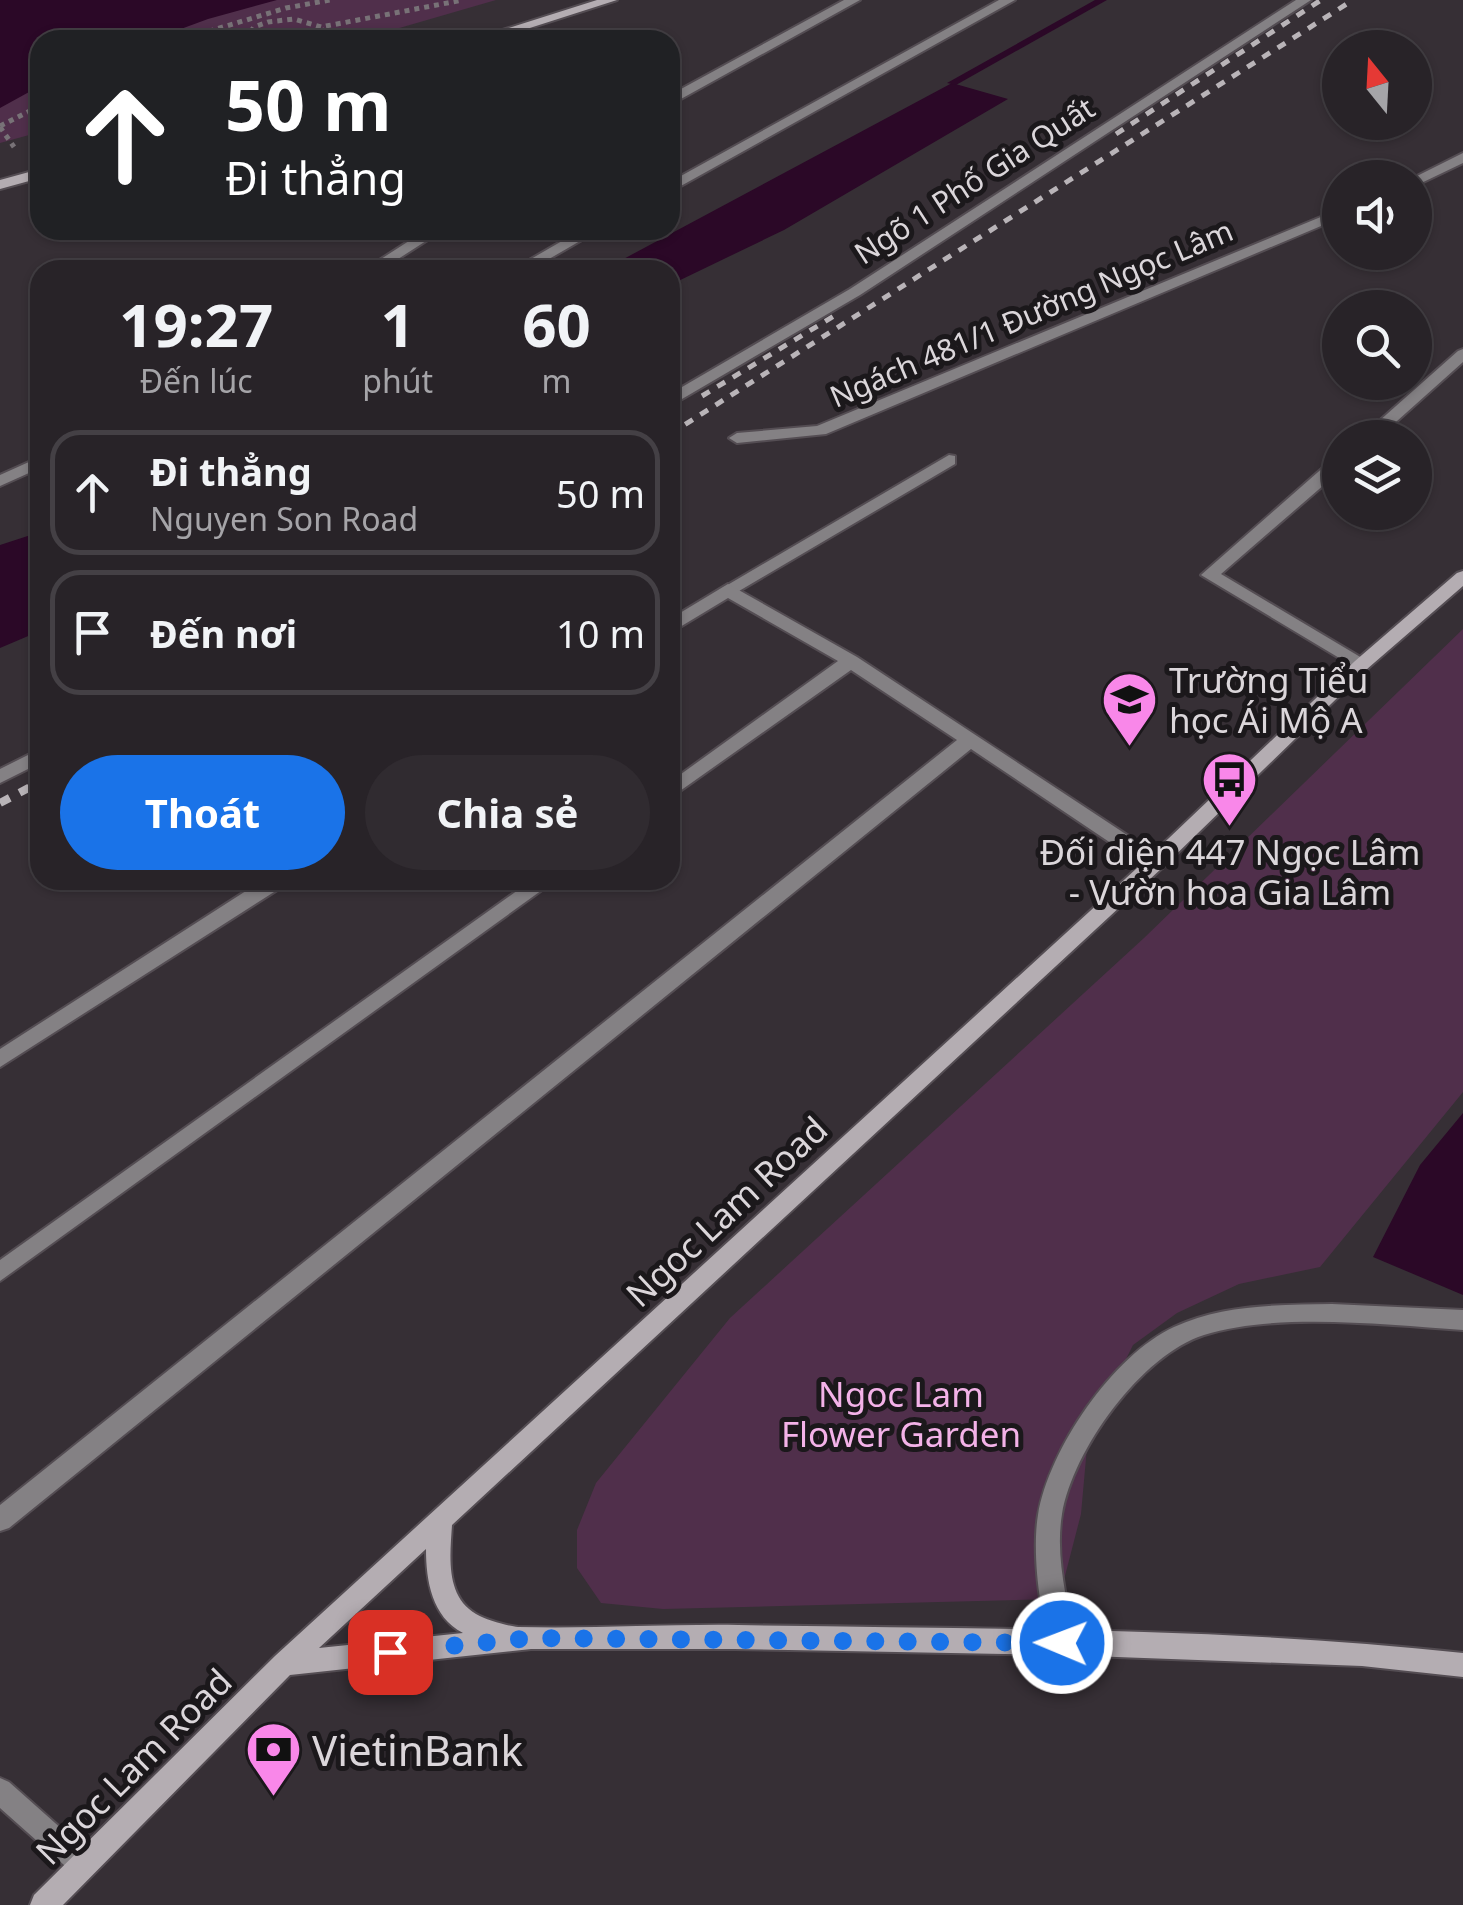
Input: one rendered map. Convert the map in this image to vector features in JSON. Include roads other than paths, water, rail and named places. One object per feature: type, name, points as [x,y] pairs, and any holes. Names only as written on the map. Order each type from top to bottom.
[{"type":"main road","points":[[511,30],[611,0]]},
{"type":"main road","points":[[0,185],[30,175]]},
{"type":"main road","name":"Ngoc Lam Road","points":[[44,1905],[284,1664],[1155,863],[1361,665],[1463,578]]},
{"type":"main road","points":[[440,1522],[438,1587],[449,1607],[467,1623],[487,1632],[531,1638]]},
{"type":"main road","points":[[284,1664],[531,1638],[1062,1643],[1362,1654],[1463,1665]]},
{"type":"street","points":[[680,96],[854,0]]},
{"type":"street","points":[[680,182],[1008,0]]},
{"type":"street","name":"Ngõ 1 Phố Gia Quất","points":[[680,395],[855,292],[1305,0]]},
{"type":"street","points":[[1432,173],[1463,157]]},
{"type":"street","name":"Ngách 481/1 Đường Ngọc Lâm","points":[[736,438],[820,430],[1322,221]]},
{"type":"street","points":[[388,260],[420,240]]},
{"type":"street","points":[[536,260],[574,240]]},
{"type":"street","points":[[1388,420],[1463,354]]},
{"type":"street","points":[[680,621],[949,460]]},
{"type":"street","points":[[0,480],[30,466]]},
{"type":"street","points":[[1322,478],[1210,575],[1361,665]]},
{"type":"street","points":[[728,590],[851,661],[1155,863]]},
{"type":"street","points":[[680,784],[851,661]]},
{"type":"street","points":[[0,1520],[970,740]]},
{"type":"street","points":[[0,777],[30,760]]},
{"type":"street","points":[[0,1059],[262,890]]},
{"type":"street","points":[[0,1272],[532,890]]},
{"type":"street","points":[[1062,1643],[1048,1556],[1050,1511],[1067,1460],[1138,1364],[1167,1340],[1200,1326],[1239,1319],[1329,1315],[1463,1320]]},
{"type":"street","points":[[0,1790],[82,1864]]},
{"type":"waterway","points":[[952,83],[1102,0]]},
{"type":"railway","points":[[1116,134],[1321,0]]},
{"type":"railway","points":[[680,428],[1353,0]]},
{"type":"railway","points":[[702,396],[839,313]]},
{"type":"railway","points":[[0,803],[30,787]]},
{"type":"place","name":"Trường Tiểu học Ái Mộ A","points":[[1130,748]]},
{"type":"place","name":"Đối diện 447 Ngọc Lâm - Vườn hoa Gia Lâm","points":[[1230,829]]},
{"type":"place","name":"VietinBank","points":[[273,1798]]},
{"type":"park label","name":"Ngoc Lam Flower Garden","points":[[901,1413]]}]
